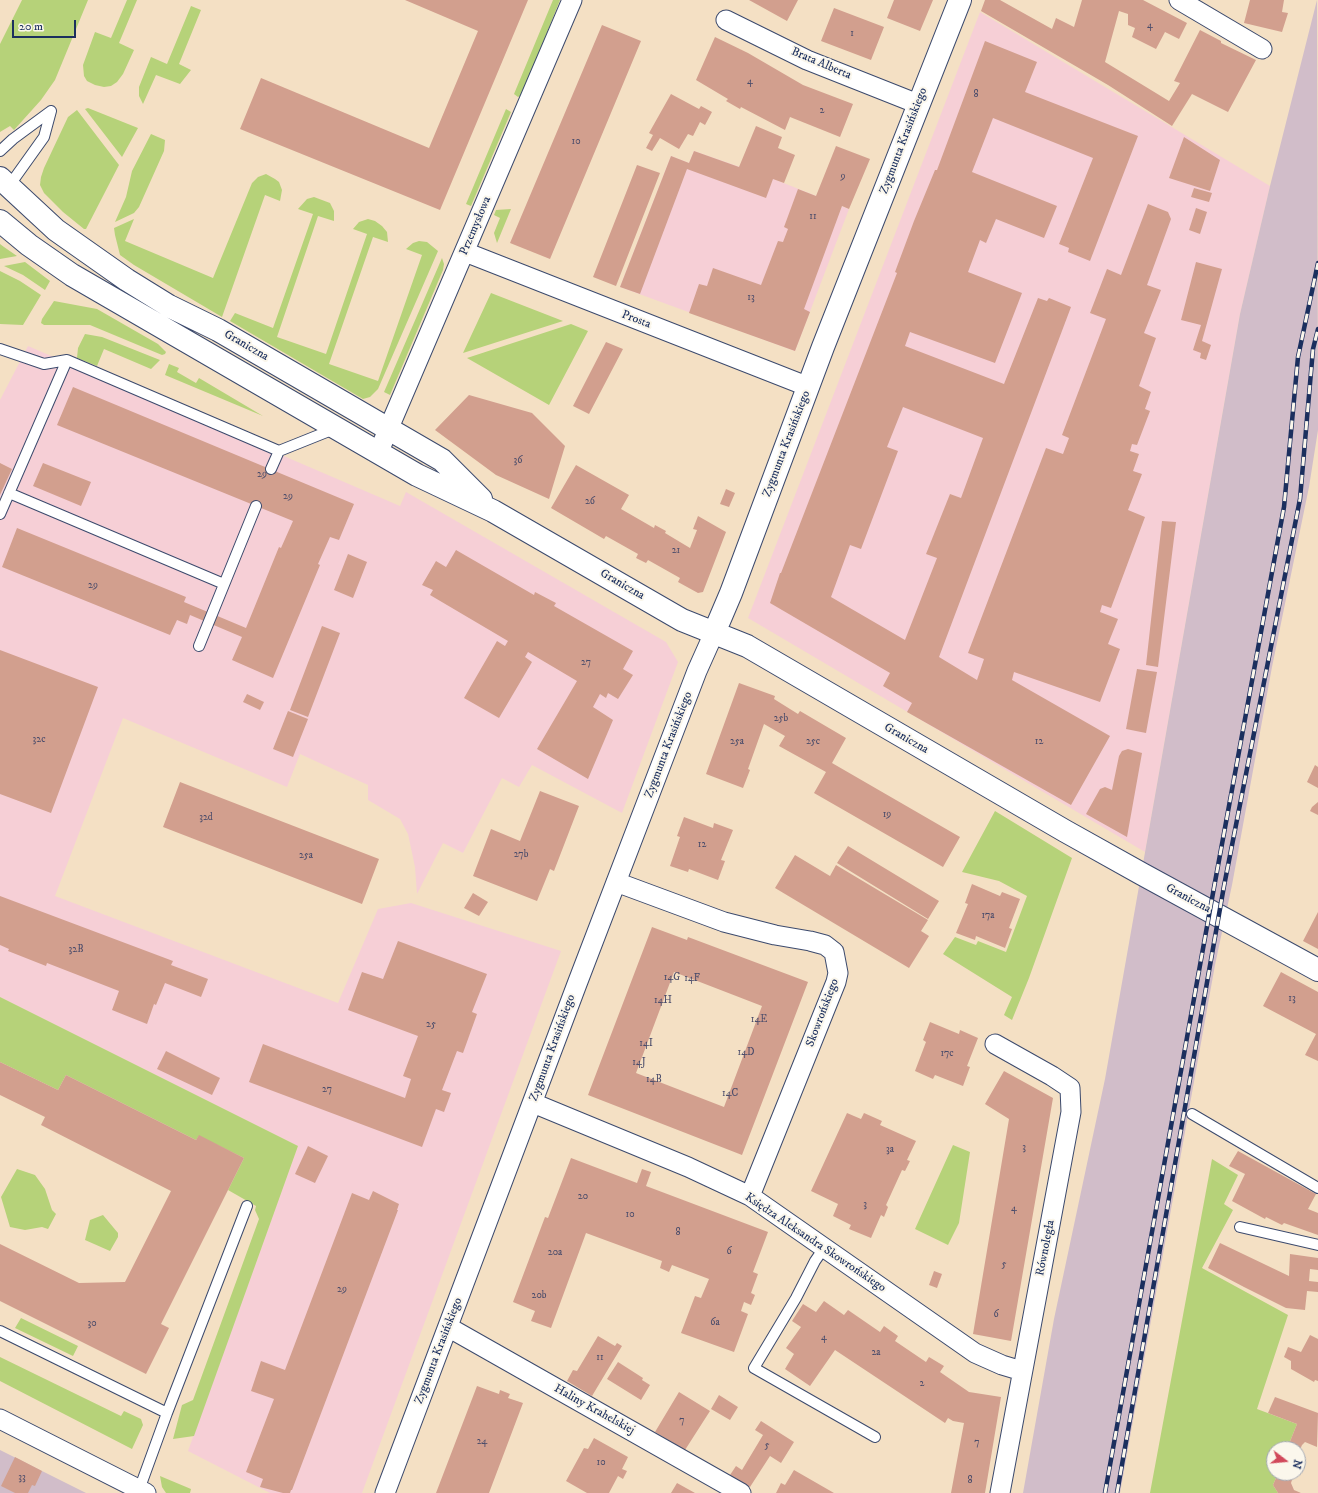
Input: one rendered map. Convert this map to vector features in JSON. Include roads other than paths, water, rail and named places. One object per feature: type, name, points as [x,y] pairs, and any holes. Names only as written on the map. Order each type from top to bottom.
[{"type":"street","name":"Przemysłowa","points":[[379,451],[572,0]]},
{"type":"street","name":"Zygmunta Krasińskiego","points":[[385,1493],[697,671],[731,593],[918,104],[960,0]]},
{"type":"street","points":[[1179,0],[1262,49]]},
{"type":"street","name":"Brata Alberta","points":[[726,20],[807,60],[918,104]]},
{"type":"street","name":"Graniczna","points":[[3,186],[56,230],[127,280],[169,306],[218,330],[442,460],[493,511]]},
{"type":"street","name":"Graniczna","points":[[0,221],[29,245],[72,275],[417,474],[493,511],[682,620],[747,646],[1065,831],[1318,970]]},
{"type":"street","name":"Prosta","points":[[465,252],[809,387]]},
{"type":"street","name":"Skowrońskiego","points":[[616,882],[724,922],[775,935],[826,945],[834,952],[838,973],[836,982],[750,1196]]},
{"type":"street","name":"Równoległa","points":[[995,1044],[1052,1076],[1070,1088],[1071,1112],[1000,1493]]},
{"type":"street","name":"Księdza Aleksandra Skowrońskiego","points":[[533,1103],[688,1167],[750,1196],[975,1354],[1022,1371]]},
{"type":"street","name":"Haliny Krahelskiej","points":[[448,1327],[741,1493]]},
{"type":"street","points":[[0,1419],[143,1491]]},
{"type":"lane","points":[[0,151],[51,110],[44,137],[3,186]]},
{"type":"lane","points":[[0,349],[44,364],[67,360],[279,451],[338,428]]},
{"type":"lane","points":[[0,514],[67,360]]},
{"type":"lane","points":[[271,469],[279,451]]},
{"type":"lane","points":[[9,492],[224,584]]},
{"type":"lane","points":[[199,646],[256,506]]},
{"type":"lane","points":[[1192,1114],[1318,1188]]},
{"type":"lane","points":[[143,1491],[167,1413],[247,1206]]},
{"type":"lane","points":[[1240,1227],[1318,1245]]},
{"type":"lane","points":[[824,1248],[815,1261],[796,1298],[754,1368],[875,1437]]},
{"type":"lane","points":[[0,1331],[167,1413]]},
{"type":"railway","points":[[1105,1493],[1284,507],[1298,357],[1318,263]]},
{"type":"railway","points":[[1117,1493],[1224,886],[1300,499],[1313,349],[1318,329]]}]
